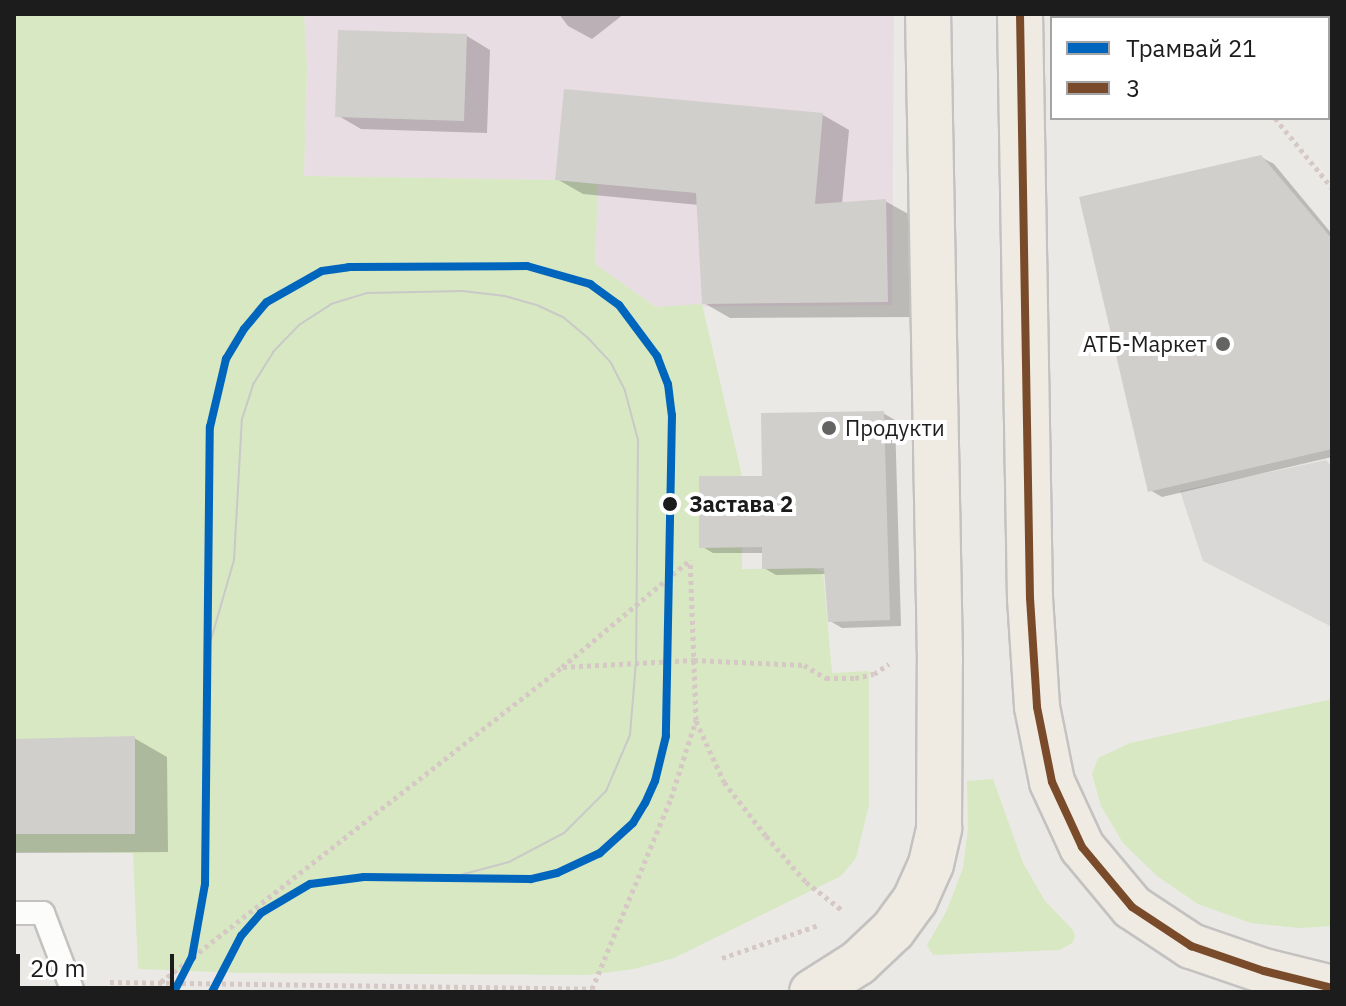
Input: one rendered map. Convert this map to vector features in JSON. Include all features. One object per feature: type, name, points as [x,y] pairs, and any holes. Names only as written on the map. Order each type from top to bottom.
[{"type":"main road","points":[[812,992],[858,963],[893,930],[915,900],[931,864],[939,828],[940,688],[928,14]]},
{"type":"main road","points":[[1020,14],[1030,598],[1037,707],[1052,782],[1082,847],[1132,907],[1191,946],[1264,971],[1332,988]]},
{"type":"lane","points":[[14,913],[43,913],[71,987]]},
{"type":"path","points":[[1277,120],[1332,188]]},
{"type":"path","points":[[71,987],[160,983],[592,989],[671,798],[696,720],[690,560],[562,667],[160,983]]},
{"type":"path","points":[[562,667],[694,660],[804,665],[826,678],[855,678],[874,674],[893,662],[893,677]]},
{"type":"path","points":[[696,720],[724,782],[806,882],[845,913]]},
{"type":"path","points":[[722,958],[845,913],[854,905]]},
{"type":"shaded area","points":[[304,14],[894,14],[892,305],[656,307],[595,264],[598,184],[555,180],[304,176],[307,68]]},
{"type":"shaded area","points":[[1326,460],[1332,467],[1332,627],[1203,561],[1180,491]]},
{"type":"green space","points":[[14,14],[304,14],[307,68],[304,176],[555,180],[598,184],[595,264],[656,307],[702,304],[742,476],[742,569],[811,568],[823,571],[832,673],[869,671],[869,805],[856,858],[841,876],[674,958],[634,969],[587,975],[242,973],[138,969],[133,853],[14,852]]},
{"type":"green space","points":[[1332,699],[1332,926],[1300,928],[1251,923],[1198,904],[1157,876],[1123,843],[1101,806],[1092,774],[1098,758],[1130,743]]},
{"type":"green space","points":[[993,779],[1023,863],[1045,901],[1073,930],[1075,937],[1072,943],[1060,950],[933,955],[927,945],[946,912],[963,868],[968,828],[967,781]]},
{"type":"building","points":[[338,30],[467,34],[464,121],[335,117]]},
{"type":"building","points":[[564,89],[823,113],[815,204],[886,199],[888,302],[702,304],[696,193],[555,180]]},
{"type":"building","name":"АТБ-Маркет","points":[[1261,155],[1332,239],[1332,449],[1148,492],[1079,197]]},
{"type":"building","points":[[884,411],[890,620],[828,622],[824,568],[762,569],[762,547],[699,548],[699,476],[762,476],[761,413]]},
{"type":"building","points":[[135,736],[135,834],[14,834],[14,739]]},
{"type":"tram line","name":"21","points":[[174,992],[192,957],[205,884],[210,427],[226,359],[244,329],[267,302],[322,271],[349,267],[527,266],[590,284],[619,305],[657,356],[668,384],[672,415],[666,736],[655,781],[645,803],[633,823],[600,853],[557,873],[531,879],[364,877],[310,884],[261,913],[241,936],[212,992]]},
{"type":"tram line","points":[[208,650],[234,560],[242,419],[254,383],[273,352],[299,325],[331,304],[367,293],[463,291],[505,296],[539,306],[563,317],[588,338],[611,363],[625,391],[638,440],[636,662],[630,735],[606,791],[564,833],[509,862],[449,878]]},
{"type":"transit line","name":"3","points":[[1020,14],[1030,598],[1037,707],[1052,782],[1082,847],[1132,907],[1191,946],[1264,971],[1332,988]]},
{"type":"place","name":"АТБ-Маркет","points":[[1223,344]]},
{"type":"place","name":"Продукти","points":[[829,428]]},
{"type":"place","name":"Застава 2","points":[[670,504]]}]
